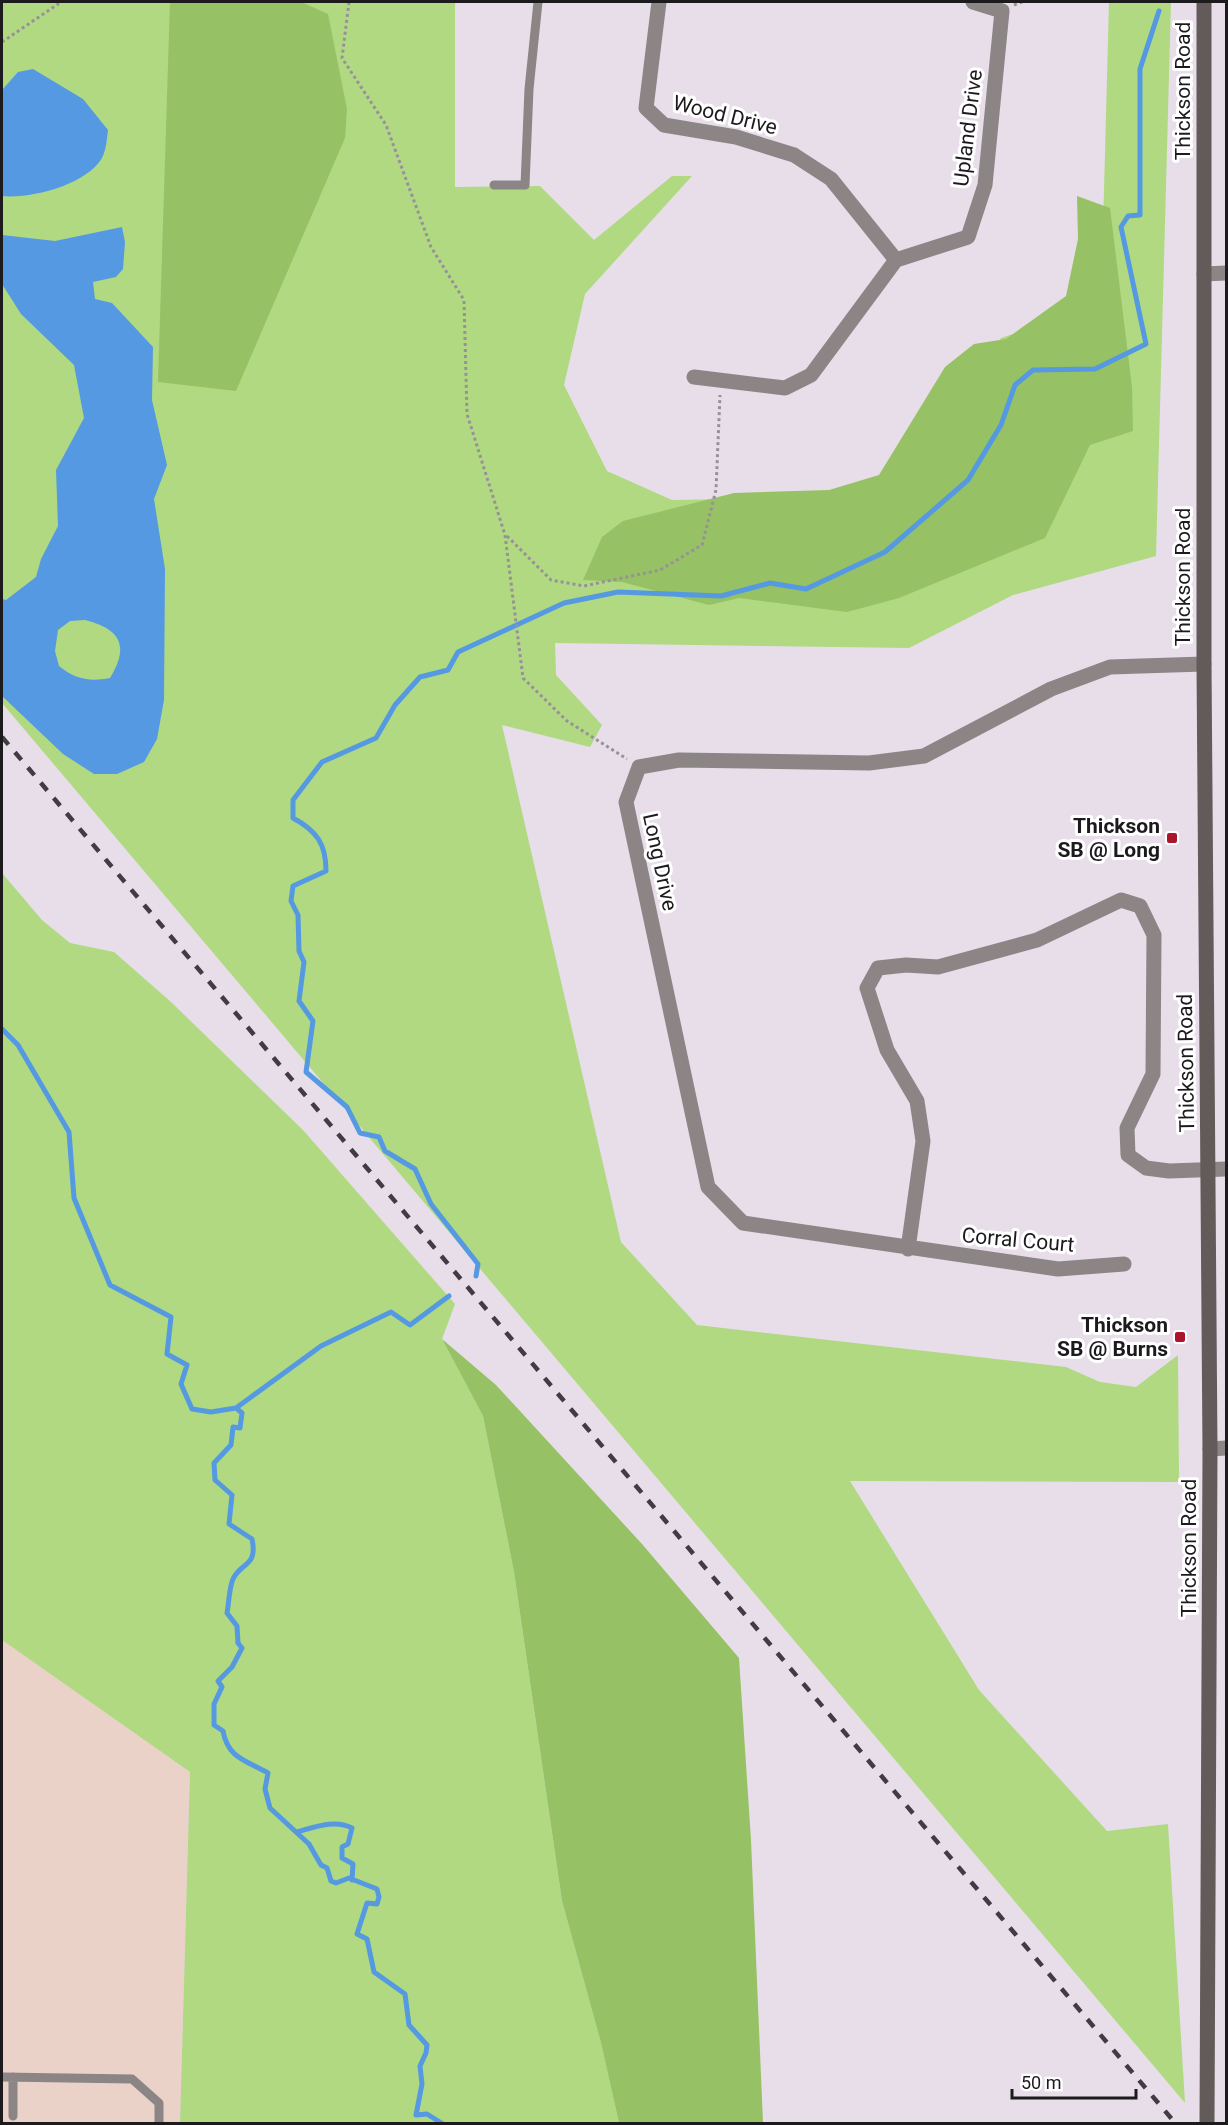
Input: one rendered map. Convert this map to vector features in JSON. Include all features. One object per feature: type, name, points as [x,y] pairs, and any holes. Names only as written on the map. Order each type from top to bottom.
[{"type":"main road","name":"Thickson Road","points":[[1204,2],[1204,664],[1210,1449],[1207,2124]]},
{"type":"street","name":"Wood Drive","points":[[659,2],[646,108],[664,125],[736,137],[794,155],[831,179],[896,260]]},
{"type":"street","name":"Upland Drive","points":[[896,260],[968,237],[985,185],[1002,10],[973,2]]},
{"type":"street","points":[[694,377],[785,388],[811,375],[896,260]]},
{"type":"street","points":[[1204,274],[1227,273]]},
{"type":"street","points":[[639,767],[679,760],[869,763],[924,756],[1051,690],[1110,667],[1204,664]]},
{"type":"street","name":"Long Drive","points":[[639,767],[626,802],[708,1187],[743,1223],[908,1249]]},
{"type":"street","points":[[908,1249],[923,1141],[917,1101],[887,1050],[867,988],[878,968],[906,965],[938,967],[1037,939],[1121,900],[1140,906],[1154,935],[1153,1074],[1127,1128],[1128,1155],[1146,1168],[1169,1171],[1227,1169]]},
{"type":"street","name":"Corral Court","points":[[908,1249],[1058,1269],[1124,1264]]},
{"type":"street","points":[[1210,1449],[1227,1449]]},
{"type":"lane","points":[[494,185],[525,186],[529,89],[538,2]]},
{"type":"lane","points":[[2,2076],[132,2079],[159,2103],[159,2124]]},
{"type":"lane","points":[[12,2077],[13,2116]]},
{"type":"path","points":[[2,42],[61,2]]},
{"type":"path","points":[[349,2],[342,58],[386,125],[431,247],[464,300],[467,414],[505,535],[509,577],[520,637],[523,678],[567,720],[639,767]]},
{"type":"path","points":[[505,535],[551,580],[584,586],[660,570],[702,545],[716,490],[721,380]]},
{"type":"shaded area","points":[[2,1640],[190,1772],[180,2123],[2,2123]]},
{"type":"green space","points":[[2,2],[455,2],[455,187],[540,186],[594,240],[672,176],[692,176],[585,294],[564,385],[607,471],[672,500],[871,497],[943,419],[1001,338],[1101,304],[1109,2],[1171,2],[1156,556],[1013,595],[909,648],[555,643],[556,675],[602,725],[590,747],[502,725],[621,1242],[697,1325],[1066,1367],[1100,1382],[1136,1387],[1178,1355],[1179,1482],[850,1481],[979,1690],[1107,1831],[1168,1824],[1185,2103],[2,703]]},
{"type":"green space","points":[[170,2],[301,2],[328,14],[347,109],[345,138],[236,391],[158,382]]},
{"type":"green space","points":[[1077,196],[1110,208],[1132,387],[1133,431],[1090,445],[1045,538],[899,598],[847,612],[739,598],[709,605],[622,582],[583,580],[602,537],[623,521],[734,493],[829,490],[879,475],[945,367],[974,344],[1006,339],[1066,296],[1078,239]]},
{"type":"green space","points":[[2,873],[42,920],[70,943],[114,952],[170,1001],[303,1130],[455,1304],[442,1339],[483,1416],[514,1572],[562,1901],[601,2043],[619,2123],[180,2123],[190,1772],[2,1640]]},
{"type":"green space","points":[[442,1339],[496,1385],[642,1544],[739,1658],[751,1840],[763,2123],[619,2123],[601,2043],[562,1901],[514,1572],[483,1416]]},
{"type":"water","points":[[33,69],[83,99],[108,130],[105,148],[102,158],[94,168],[71,183],[28,195],[2,196],[2,90],[18,72]]},
{"type":"water","points":[[122,227],[125,242],[123,269],[116,277],[93,282],[95,299],[112,303],[153,347],[152,400],[167,465],[154,499],[165,569],[164,700],[157,739],[144,762],[117,774],[94,774],[63,754],[2,696],[2,599],[6,600],[36,577],[41,559],[58,526],[56,470],[84,418],[74,365],[21,314],[2,284],[2,235],[55,241]],"holes":[[[85,620],[114,634],[120,648],[116,666],[110,678],[95,680],[83,678],[59,666],[55,651],[58,630],[70,621]]]},
{"type":"waterway","points":[[476,1276],[478,1264],[431,1204],[415,1169],[385,1151],[379,1137],[360,1133],[347,1107],[306,1072],[313,1021],[299,1001],[304,962],[299,951],[298,915],[291,901],[293,886],[326,871],[326,862],[322,846],[314,833],[293,818],[293,800],[322,762],[376,738],[395,705],[420,677],[448,670],[458,652],[564,603],[618,592],[721,596],[770,583],[806,589],[885,552],[968,480],[1001,425],[1015,385],[1033,370],[1095,369],[1146,344],[1121,227],[1128,216],[1140,215],[1140,69],[1159,11]]},
{"type":"waterway","points":[[2,1029],[18,1045],[69,1132],[74,1198],[110,1285],[171,1317],[167,1354],[187,1365],[181,1384],[192,1409],[211,1412],[236,1408],[242,1413],[240,1428],[233,1427],[231,1445],[214,1463],[215,1480],[232,1495],[229,1524],[252,1539],[253,1555],[236,1574],[231,1587],[227,1613],[237,1626],[238,1643],[242,1648],[232,1667],[218,1681],[222,1687],[214,1704],[214,1725],[223,1731],[225,1740],[233,1753],[268,1773],[265,1789],[270,1808],[309,1844],[321,1865],[327,1868],[331,1881],[336,1883],[349,1878],[377,1889],[379,1897],[377,1904],[367,1903],[357,1934],[367,1939],[374,1972],[405,1994],[409,2025],[427,2045],[420,2066],[422,2084],[416,2115],[427,2114],[443,2124]]},
{"type":"waterway","points":[[236,1408],[321,1346],[391,1312],[410,1325],[449,1296]]},
{"type":"waterway","points":[[297,1832],[332,1824],[352,1828],[348,1844],[342,1847],[342,1858],[353,1864],[352,1880]]},
{"type":"railway","points":[[2,737],[1176,2124]]},
{"type":"place","name":"Thickson SB @ Long","points":[[1172,838]]},
{"type":"place","name":"Thickson SB @ Burns","points":[[1180,1337]]}]
